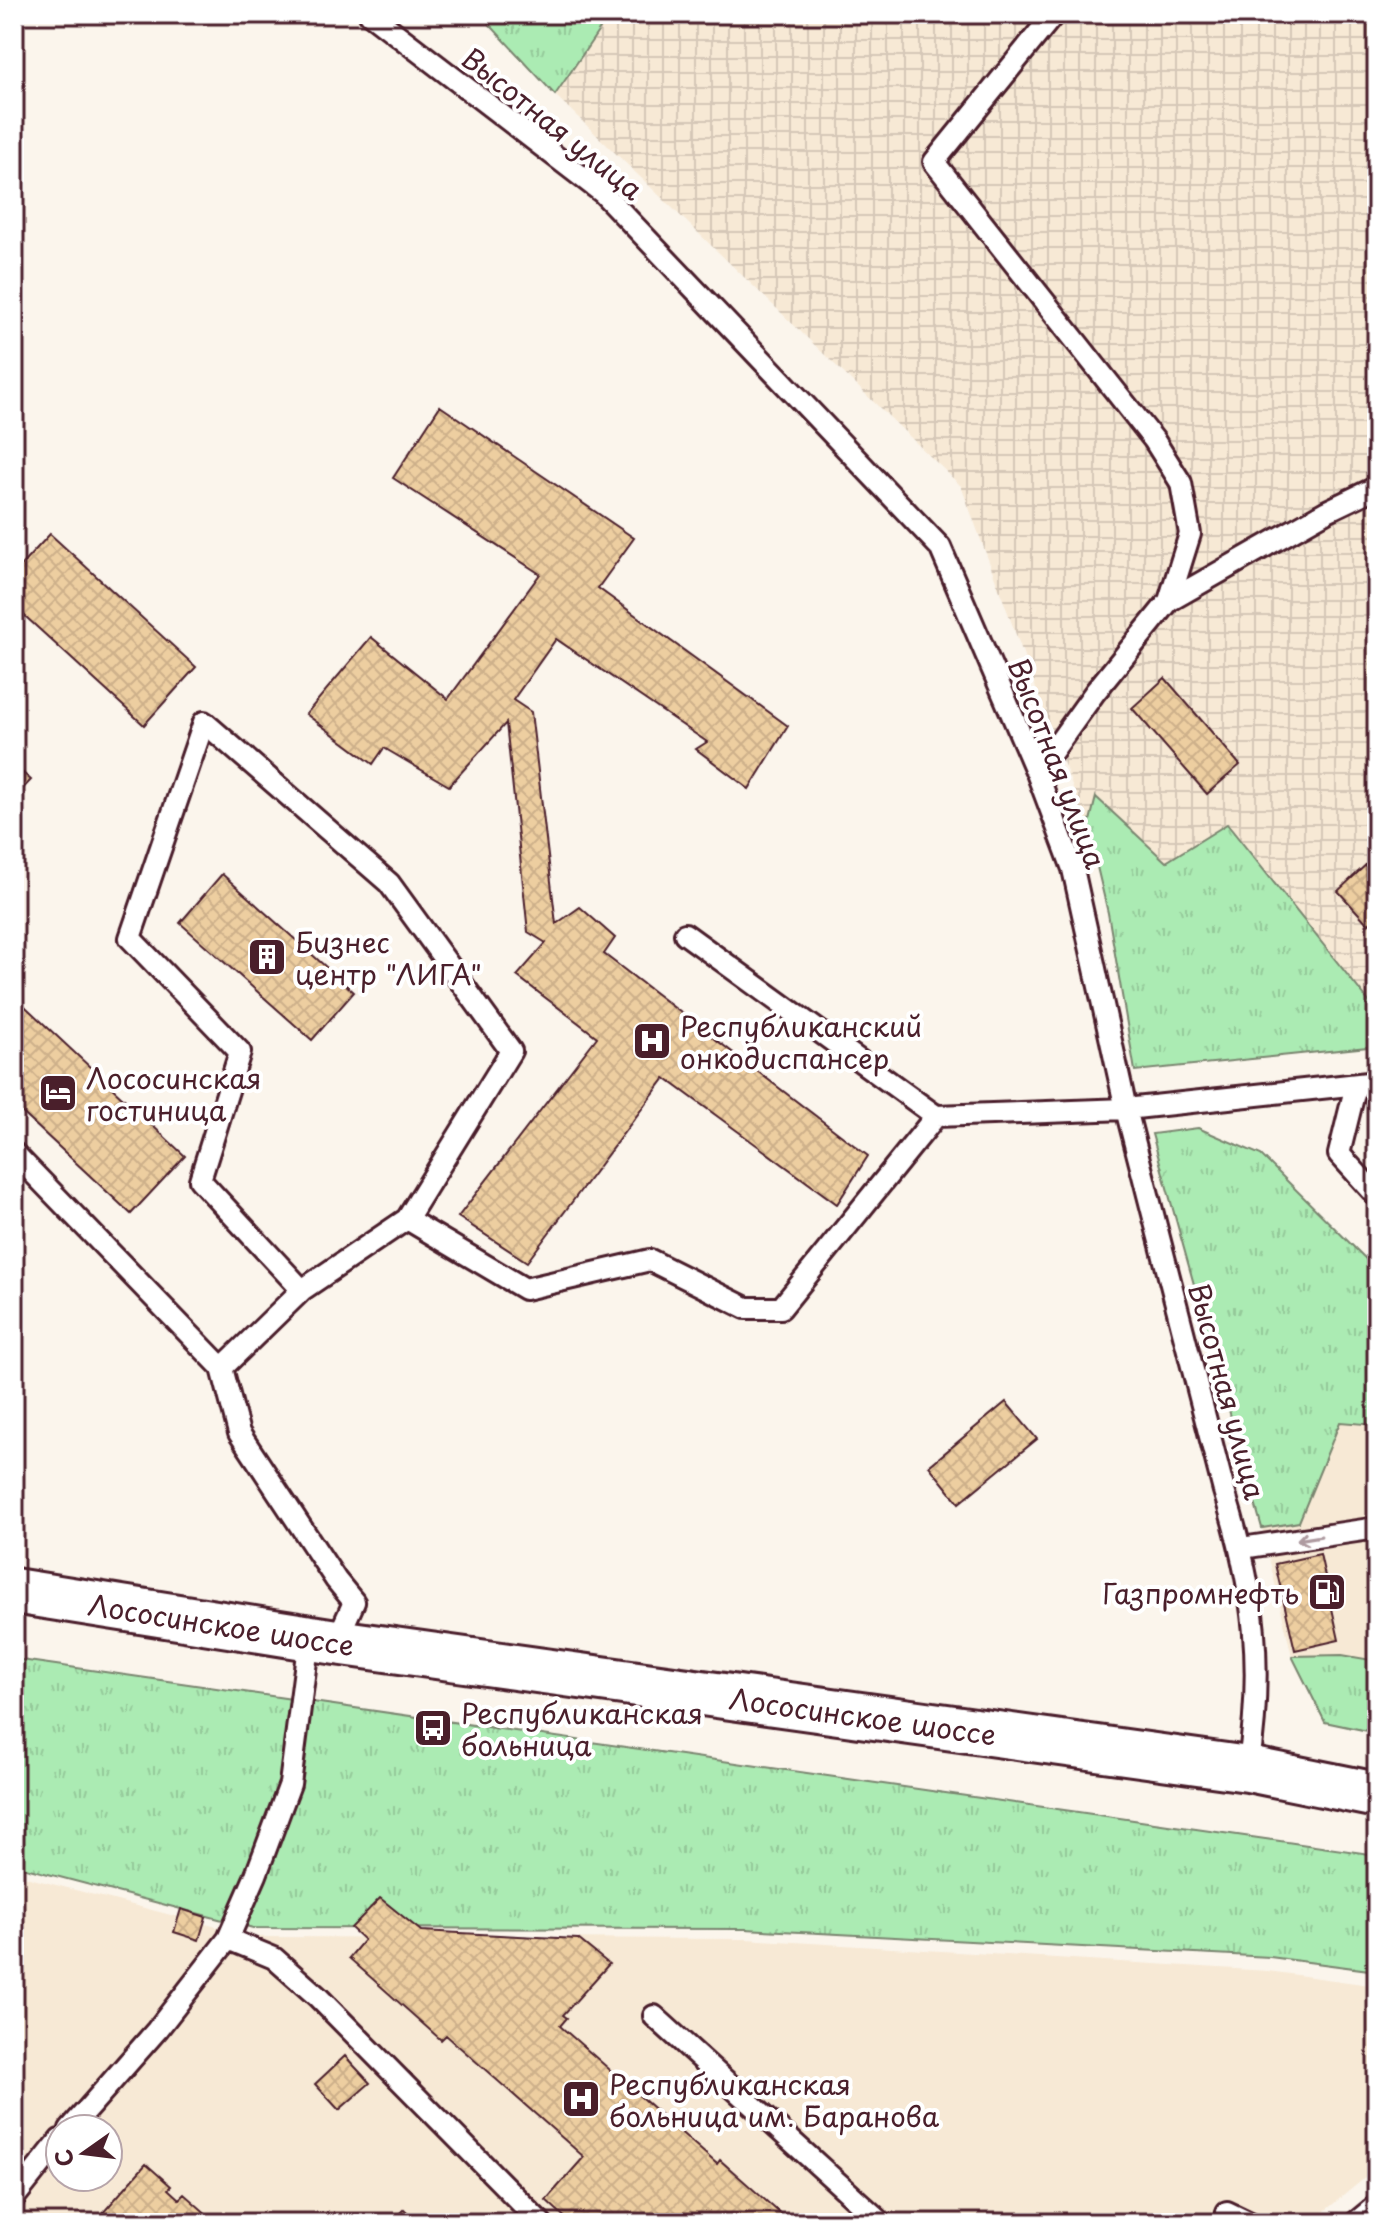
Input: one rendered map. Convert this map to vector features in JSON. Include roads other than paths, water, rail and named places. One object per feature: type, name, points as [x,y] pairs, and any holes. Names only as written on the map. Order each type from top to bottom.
[{"type":"main road","name":"Лососинское шоссе","points":[[14,1591],[323,1640],[1248,1769],[1377,1795]]},
{"type":"lane","name":"Высотная улица","points":[[370,14],[603,193],[940,547],[1037,773],[1073,869],[1126,1109],[1224,1491],[1242,1548],[1257,1649],[1257,1708],[1248,1769]]},
{"type":"lane","points":[[1054,14],[934,162],[1154,440],[1181,483],[1190,534],[1169,601]]},
{"type":"lane","points":[[1037,773],[1095,692],[1169,601],[1327,511],[1377,487]]},
{"type":"lane","points":[[222,1368],[302,1290],[407,1219],[511,1051],[389,883],[204,722],[130,938],[240,1052],[200,1180],[302,1290]]},
{"type":"lane","points":[[685,934],[936,1116],[1126,1109],[1367,1083],[1339,1154],[1377,1196]]},
{"type":"lane","points":[[407,1219],[525,1289],[650,1260],[746,1308],[781,1308],[936,1116]]},
{"type":"lane","points":[[14,1153],[222,1368],[239,1433],[336,1580],[354,1602],[323,1640],[290,1784],[228,1939],[157,2030],[84,2113]]},
{"type":"lane","points":[[1242,1548],[1377,1528]]},
{"type":"lane","points":[[228,1939],[274,1958],[318,1997],[541,2223]]},
{"type":"lane","points":[[654,2016],[882,2223]]},
{"type":"lane","points":[[14,2198],[44,2160]]},
{"type":"lane","points":[[1355,2223],[1377,2205]]},
{"type":"lane","points":[[1227,2212],[1250,2223]]},
{"type":"place","name":"Бизнес центр \"ЛИГА\"","points":[[267,957]]},
{"type":"place","name":"Республиканский онкодиспансер","points":[[652,1041]]},
{"type":"place","name":"Лососинская гостиница","points":[[58,1093]]},
{"type":"place","name":"Газпромнефть","points":[[1327,1592]]},
{"type":"place","name":"Республиканская больница","points":[[433,1728]]},
{"type":"place","name":"Республиканская больница им. Баранова","points":[[581,2099]]}]
